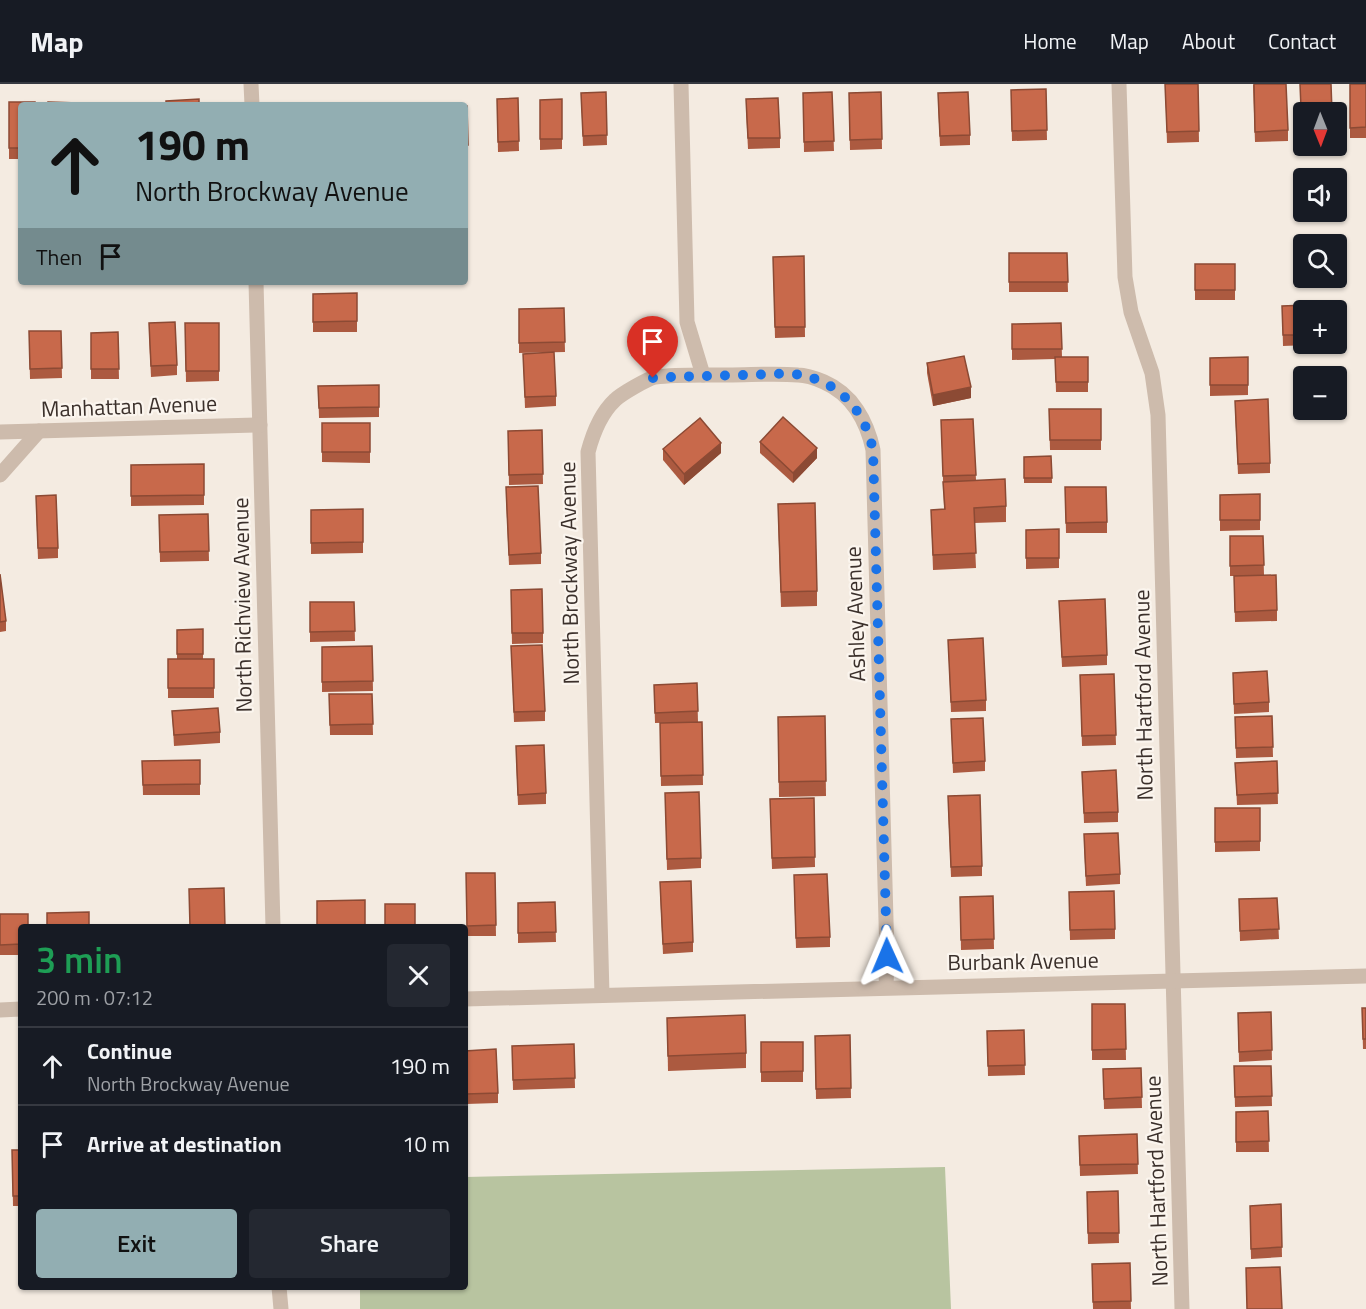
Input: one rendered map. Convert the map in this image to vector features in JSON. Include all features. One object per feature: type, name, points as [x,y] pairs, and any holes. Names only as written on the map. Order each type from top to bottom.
[{"type":"street","points":[[251,84],[252,102]]},
{"type":"street","points":[[681,84],[687,322],[703,375]]},
{"type":"street","name":"North Hartford Avenue","points":[[1119,84],[1125,277],[1131,312],[1152,373],[1158,415],[1182,1309]]},
{"type":"street","name":"North Richview Avenue","points":[[256,285],[273,924]]},
{"type":"street","name":"Ashley Avenue","points":[[703,375],[800,375],[824,382],[839,390],[854,405],[870,436],[873,450],[886,987]]},
{"type":"street","name":"North Brockway Avenue","points":[[602,995],[588,452],[593,432],[603,413],[616,398],[653,378],[703,375]]},
{"type":"street","name":"Manhattan Avenue","points":[[0,432],[260,425]]},
{"type":"street","points":[[0,475],[39,431]]},
{"type":"street","name":"Burbank Avenue","points":[[468,999],[1366,976]]},
{"type":"street","points":[[0,1010],[18,1010]]},
{"type":"street","points":[[279,1290],[280,1309]]},
{"type":"green space","points":[[945,1167],[951,1309],[360,1309],[360,1290],[468,1290],[468,1177]]},
{"type":"building","points":[[1165,84],[1198,84],[1199,131],[1167,132]]},
{"type":"building","points":[[1254,84],[1286,84],[1288,130],[1255,132]]},
{"type":"building","points":[[1300,84],[1331,84],[1332,102],[1301,102]]},
{"type":"building","points":[[1350,84],[1366,84],[1366,127],[1350,128]]},
{"type":"building","points":[[1046,89],[1047,130],[1012,131],[1011,90]]},
{"type":"building","points":[[606,92],[607,135],[583,136],[581,93]]},
{"type":"building","points":[[832,92],[834,141],[804,142],[803,93]]},
{"type":"building","points":[[881,92],[882,139],[850,140],[849,93]]},
{"type":"building","points":[[968,92],[970,135],[940,136],[938,93]]},
{"type":"building","points":[[518,98],[519,141],[498,142],[497,99]]},
{"type":"building","points":[[778,98],[780,138],[748,138],[746,99]]},
{"type":"building","points":[[199,99],[199,102],[166,101]]},
{"type":"building","points":[[562,99],[562,139],[540,139],[540,100]]},
{"type":"building","points":[[9,102],[18,102],[18,148],[9,148]]},
{"type":"building","points":[[1009,253],[1067,253],[1068,282],[1009,282]]},
{"type":"building","points":[[804,256],[805,327],[775,327],[773,257]]},
{"type":"building","points":[[1195,264],[1235,264],[1235,290],[1195,290]]},
{"type":"building","points":[[357,293],[357,321],[313,322],[313,294]]},
{"type":"building","points":[[1282,306],[1293,306],[1293,335],[1283,335]]},
{"type":"building","points":[[564,308],[565,342],[519,343],[519,309]]},
{"type":"building","points":[[175,322],[177,365],[151,366],[149,323]]},
{"type":"building","points":[[185,323],[219,323],[219,371],[186,371]]},
{"type":"building","points":[[1061,323],[1062,349],[1012,349],[1012,324]]},
{"type":"building","points":[[29,331],[61,331],[62,368],[30,369]]},
{"type":"building","points":[[118,332],[119,369],[91,369],[91,333]]},
{"type":"building","points":[[554,352],[556,396],[525,397],[523,354]]},
{"type":"building","points":[[964,356],[971,387],[933,395],[927,363]]},
{"type":"building","points":[[1055,357],[1088,357],[1088,382],[1056,382]]},
{"type":"building","points":[[1248,357],[1248,385],[1210,385],[1210,358]]},
{"type":"building","points":[[379,385],[379,407],[319,408],[318,386]]},
{"type":"building","points":[[1268,399],[1270,463],[1238,464],[1235,401]]},
{"type":"building","points":[[1049,409],[1101,409],[1101,440],[1050,440]]},
{"type":"building","points":[[783,417],[817,448],[793,473],[760,442]]},
{"type":"building","points":[[700,418],[721,443],[684,474],[663,449]]},
{"type":"building","points":[[973,419],[976,475],[943,476],[941,420]]},
{"type":"building","points":[[322,423],[370,423],[370,452],[322,452]]},
{"type":"building","points":[[542,430],[543,474],[509,475],[508,431]]},
{"type":"building","points":[[1051,456],[1052,478],[1024,478],[1024,457]]},
{"type":"building","points":[[204,464],[204,495],[131,496],[131,465]]},
{"type":"building","points":[[1005,479],[1006,506],[974,508],[976,553],[933,555],[931,510],[945,509],[943,482]]},
{"type":"building","points":[[538,486],[541,553],[509,555],[506,487]]},
{"type":"building","points":[[1065,487],[1106,487],[1107,522],[1066,523]]},
{"type":"building","points":[[1260,494],[1260,520],[1220,520],[1220,495]]},
{"type":"building","points":[[56,495],[58,548],[38,548],[36,496]]},
{"type":"building","points":[[815,503],[817,591],[781,592],[778,504]]},
{"type":"building","points":[[363,509],[363,542],[311,543],[311,510]]},
{"type":"building","points":[[208,514],[209,551],[160,552],[159,515]]},
{"type":"building","points":[[1059,529],[1059,558],[1026,558],[1026,530]]},
{"type":"building","points":[[1230,536],[1263,536],[1264,565],[1230,566]]},
{"type":"building","points":[[0,574],[6,621],[0,622]]},
{"type":"building","points":[[1276,575],[1277,610],[1235,612],[1234,576]]},
{"type":"building","points":[[542,589],[543,633],[512,633],[511,590]]},
{"type":"building","points":[[1105,599],[1107,655],[1062,657],[1059,601]]},
{"type":"building","points":[[310,602],[354,602],[355,631],[310,632]]},
{"type":"building","points":[[203,629],[203,654],[177,654],[177,630]]},
{"type":"building","points":[[983,638],[986,700],[951,702],[948,640]]},
{"type":"building","points":[[542,645],[545,711],[514,712],[511,646]]},
{"type":"building","points":[[372,646],[373,681],[322,682],[322,647]]},
{"type":"building","points":[[168,659],[214,659],[214,688],[168,688]]},
{"type":"building","points":[[1267,671],[1269,702],[1234,704],[1233,673]]},
{"type":"building","points":[[1114,674],[1116,735],[1082,736],[1080,675]]},
{"type":"building","points":[[697,683],[698,711],[655,713],[654,685]]},
{"type":"building","points":[[329,694],[372,694],[373,724],[330,725]]},
{"type":"building","points":[[218,708],[220,732],[174,735],[172,711]]},
{"type":"building","points":[[825,716],[826,781],[779,782],[778,717]]},
{"type":"building","points":[[1272,716],[1273,747],[1236,748],[1235,717]]},
{"type":"building","points":[[983,718],[985,761],[953,763],[951,719]]},
{"type":"building","points":[[702,722],[703,775],[661,776],[660,723]]},
{"type":"building","points":[[544,745],[546,793],[518,795],[516,746]]},
{"type":"building","points":[[200,760],[200,784],[143,785],[142,761]]},
{"type":"building","points":[[1277,761],[1278,793],[1237,795],[1235,763]]},
{"type":"building","points":[[1116,770],[1118,812],[1084,813],[1082,772]]},
{"type":"building","points":[[699,792],[701,858],[667,859],[665,793]]},
{"type":"building","points":[[980,795],[982,866],[951,867],[948,796]]},
{"type":"building","points":[[814,798],[815,857],[772,858],[770,799]]},
{"type":"building","points":[[1215,808],[1260,808],[1260,841],[1215,842]]},
{"type":"building","points":[[1118,833],[1120,874],[1086,876],[1084,834]]},
{"type":"building","points":[[466,873],[495,873],[496,925],[468,926]]},
{"type":"building","points":[[827,874],[830,937],[796,938],[794,875]]},
{"type":"building","points":[[691,881],[693,942],[663,944],[660,882]]},
{"type":"building","points":[[224,888],[225,924],[190,924],[189,889]]},
{"type":"building","points":[[1114,891],[1115,929],[1070,930],[1069,892]]},
{"type":"building","points":[[993,896],[994,939],[961,940],[960,897]]},
{"type":"building","points":[[1277,898],[1279,929],[1240,931],[1239,899]]},
{"type":"building","points":[[365,900],[365,924],[317,924],[317,901]]},
{"type":"building","points":[[555,902],[556,932],[518,933],[518,903]]},
{"type":"building","points":[[385,904],[415,904],[415,924],[385,924]]},
{"type":"building","points":[[89,912],[89,924],[47,924],[47,913]]},
{"type":"building","points":[[0,914],[28,914],[28,924],[18,924],[18,944],[0,945]]},
{"type":"building","points":[[1092,1004],[1125,1004],[1126,1049],[1092,1050]]},
{"type":"building","points":[[1362,1008],[1366,1008],[1366,1039],[1363,1039]]},
{"type":"building","points":[[1271,1012],[1272,1050],[1239,1052],[1238,1013]]},
{"type":"building","points":[[745,1015],[746,1053],[668,1056],[667,1018]]},
{"type":"building","points":[[1024,1030],[1025,1065],[988,1066],[987,1031]]},
{"type":"building","points":[[850,1035],[851,1088],[816,1089],[815,1036]]},
{"type":"building","points":[[761,1042],[803,1042],[803,1071],[761,1072]]},
{"type":"building","points":[[574,1044],[575,1078],[513,1080],[512,1046]]},
{"type":"building","points":[[496,1049],[498,1093],[468,1094],[468,1051]]},
{"type":"building","points":[[1234,1066],[1271,1066],[1272,1096],[1235,1097]]},
{"type":"building","points":[[1141,1068],[1142,1097],[1104,1099],[1103,1069]]},
{"type":"building","points":[[1268,1111],[1269,1141],[1236,1142],[1236,1112]]},
{"type":"building","points":[[1137,1134],[1138,1164],[1080,1165],[1079,1136]]},
{"type":"building","points":[[12,1150],[18,1150],[18,1196],[13,1196]]},
{"type":"building","points":[[1118,1191],[1119,1233],[1088,1233],[1087,1192]]},
{"type":"building","points":[[1281,1204],[1282,1247],[1251,1249],[1250,1206]]},
{"type":"building","points":[[1130,1263],[1131,1301],[1093,1302],[1092,1264]]},
{"type":"building","points":[[1280,1267],[1282,1309],[1247,1309],[1246,1268]]},
{"type":"route","points":[[653,378],[703,375],[800,375],[824,382],[839,390],[854,405],[870,436],[873,450],[887,956]]}]
